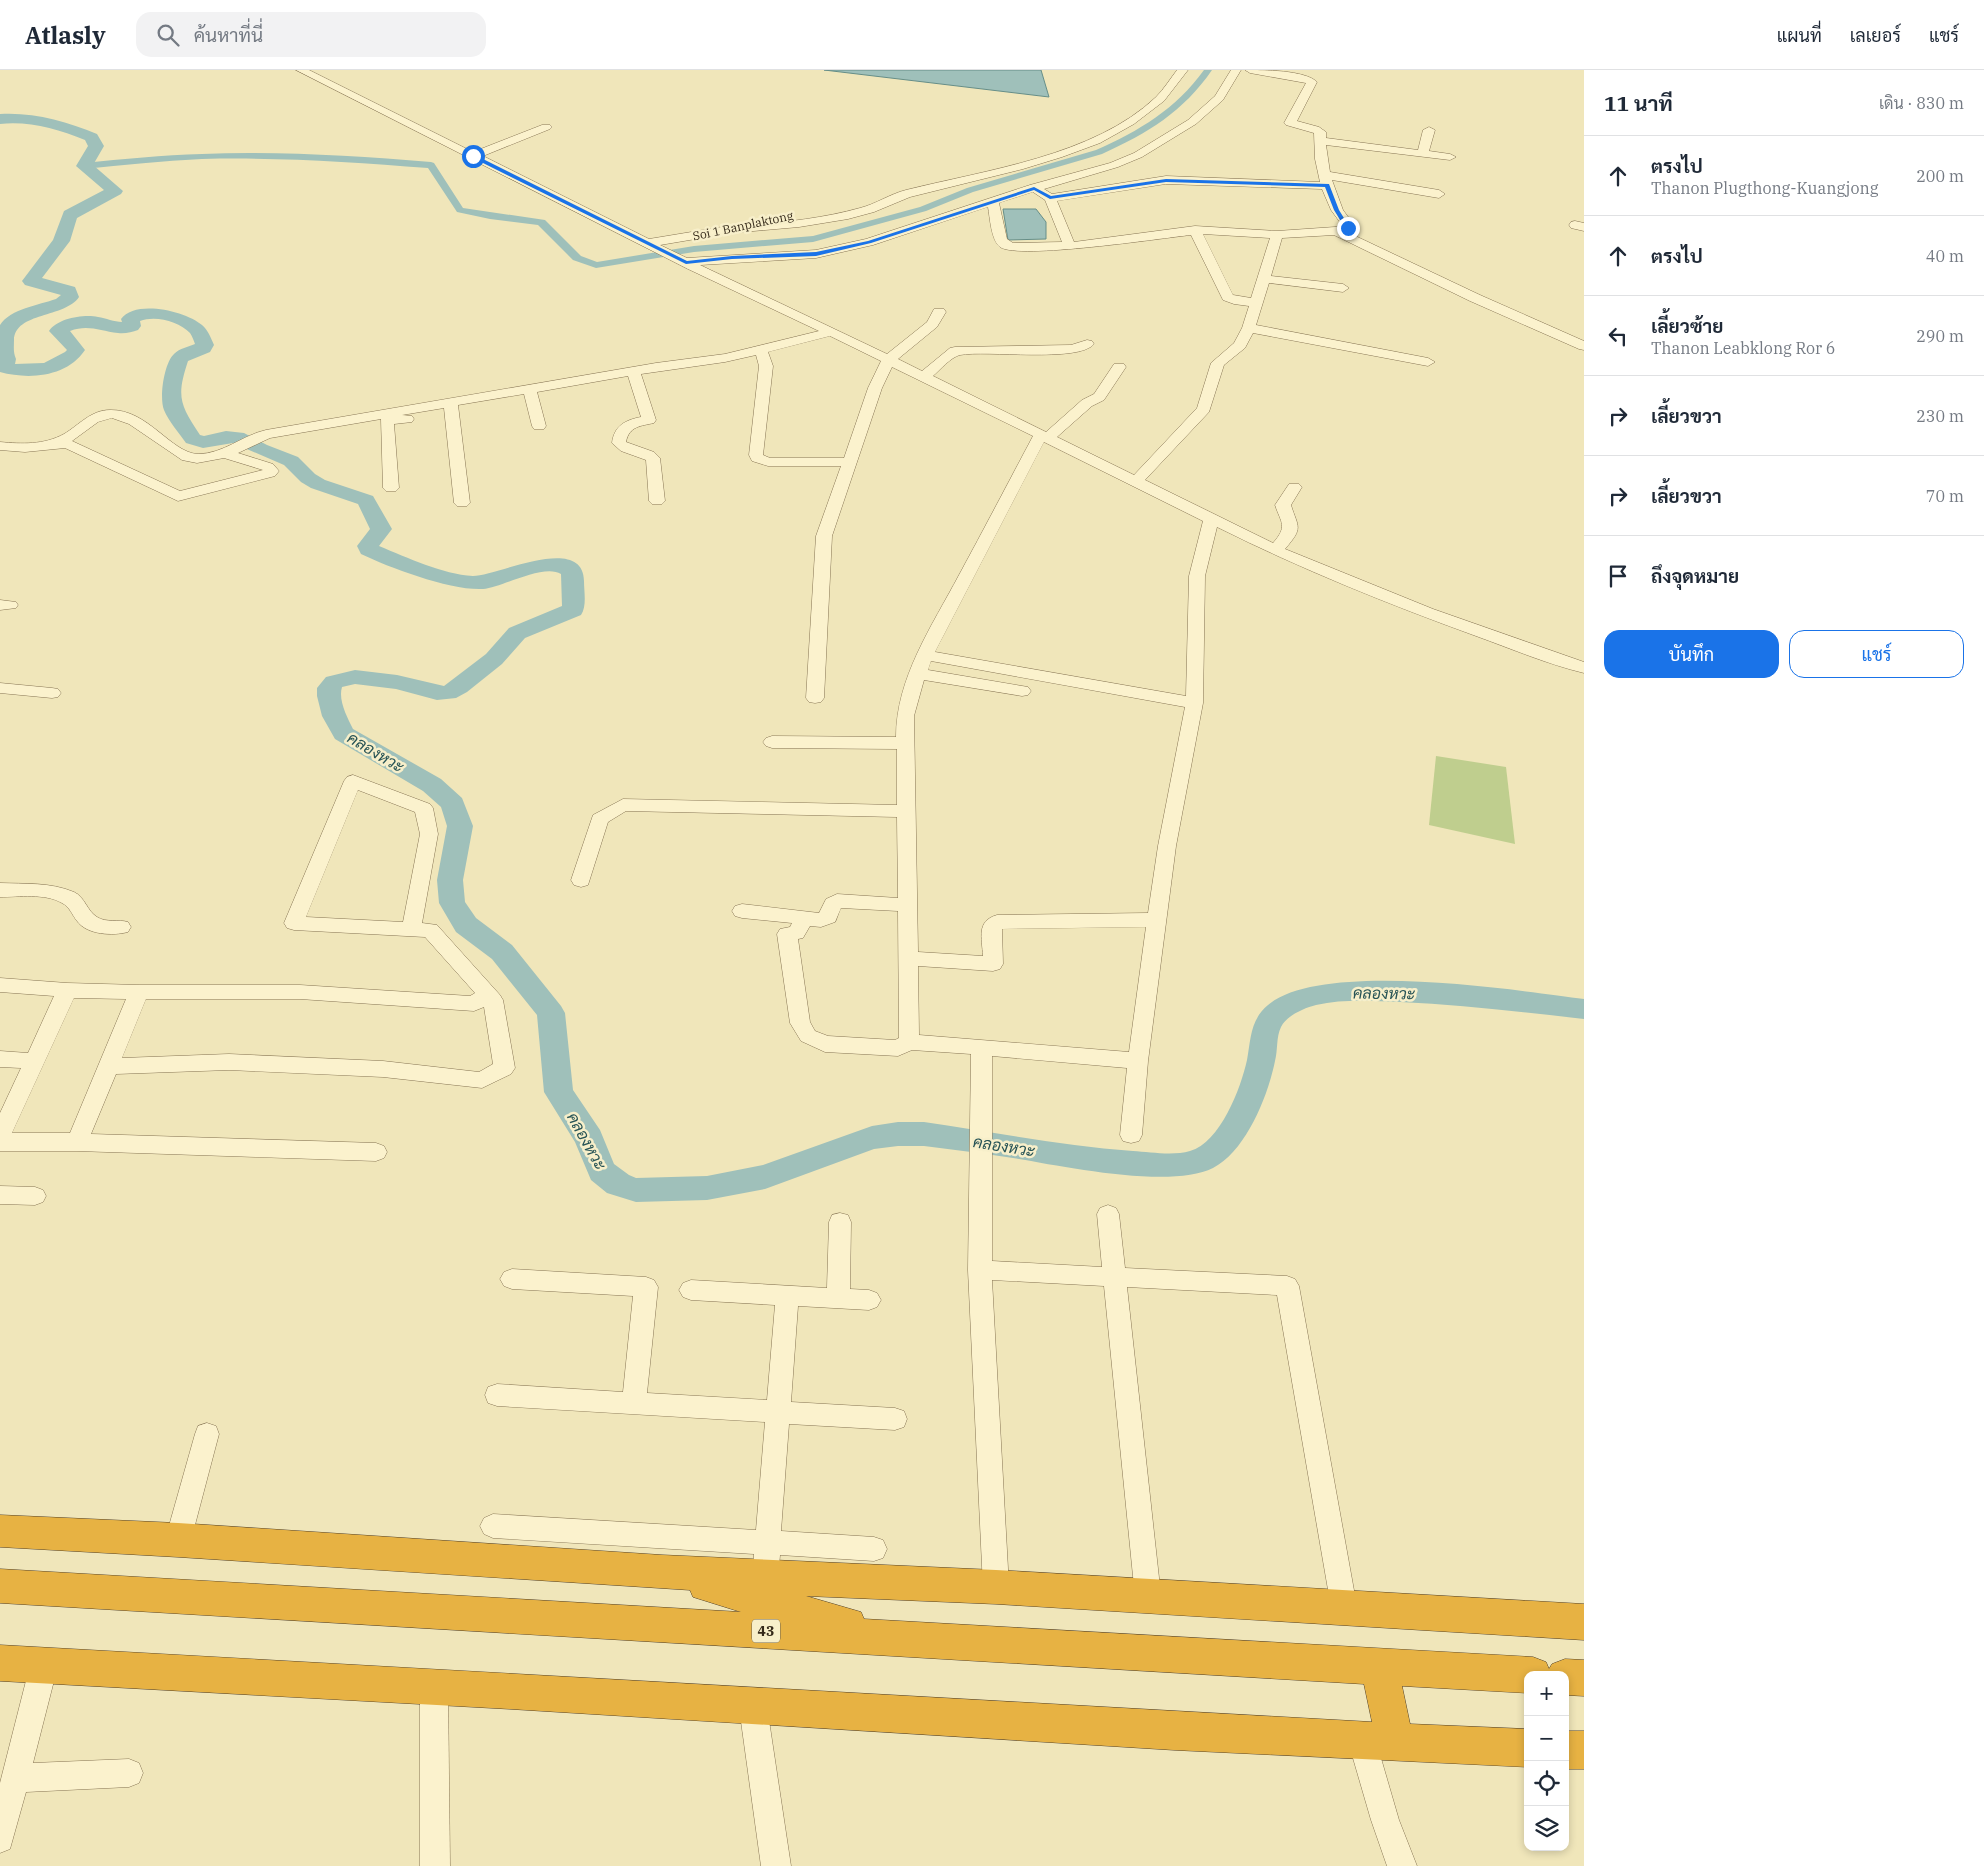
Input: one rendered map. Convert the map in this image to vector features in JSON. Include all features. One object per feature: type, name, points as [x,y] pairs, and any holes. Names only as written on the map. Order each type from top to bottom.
[{"type":"highway","points":[[0,1531],[178,1540],[662,1572],[766,1560],[996,1587],[1584,1622]]},
{"type":"highway","points":[[662,1572],[898,1638]]},
{"type":"highway","name":"43","points":[[0,1586],[1524,1674]]},
{"type":"highway","points":[[0,1662],[434,1686],[753,1707],[1378,1742],[1524,1748]]},
{"type":"highway","points":[[1378,1665],[1378,1742]]},
{"type":"highway","points":[[1569,1677],[1584,1678]]},
{"type":"highway","points":[[1569,1750],[1584,1750]]},
{"type":"street","points":[[301,70],[686,262],[1275,550],[1331,576],[1424,612],[1584,668]]},
{"type":"street","points":[[733,230],[791,226],[866,210],[904,194],[1043,160],[1095,140],[1142,114],[1166,93],[1182,70]]},
{"type":"street","points":[[686,262],[816,254],[869,242],[1120,162],[1138,155],[1165,140],[1192,122],[1219,98],[1236,70]]},
{"type":"street","points":[[993,202],[1001,239],[1004,244],[1011,247],[1070,246],[1195,230],[1277,235],[1336,231],[1346,228],[1348,225],[1337,210],[1326,180],[1321,159],[1320,133],[1317,129],[1290,124],[1312,82],[1302,78],[1250,70]]},
{"type":"street","points":[[473,156],[546,127]]},
{"type":"street","points":[[1422,154],[1429,130]]},
{"type":"street","points":[[1320,141],[1450,158]]},
{"type":"street","points":[[1050,198],[1166,180],[1425,180]]},
{"type":"street","points":[[1356,180],[1439,194]]},
{"type":"street","points":[[1034,188],[1050,198],[1070,246]]},
{"type":"street","name":"Soi 1 Banplaktong","points":[[649,243],[733,230],[836,204]]},
{"type":"street","points":[[1195,230],[1228,297],[1258,303]]},
{"type":"street","points":[[1336,231],[1475,298],[1584,346]]},
{"type":"street","points":[[1135,482],[1204,410],[1218,363],[1240,345],[1250,328],[1277,235]]},
{"type":"street","points":[[1265,280],[1343,288]]},
{"type":"street","points":[[815,698],[824,536],[875,388],[888,360],[932,324],[939,312]]},
{"type":"street","points":[[1250,328],[1428,362]]},
{"type":"street","points":[[391,488],[387,420],[451,409],[530,390],[633,371],[720,359],[832,332]]},
{"type":"street","points":[[923,377],[956,351],[1072,349],[1087,344]]},
{"type":"street","points":[[761,350],[766,366],[757,458],[768,462],[850,462]]},
{"type":"street","points":[[909,1042],[905,716],[907,704],[925,655],[1044,436],[1087,403],[1099,397],[1119,367]]},
{"type":"street","points":[[633,371],[649,420],[624,428],[620,432],[619,443],[624,448],[646,452],[653,458],[657,502]]},
{"type":"street","points":[[530,390],[539,426]]},
{"type":"street","points":[[53,444],[68,438],[102,415],[120,414],[134,420],[186,456],[200,458],[227,452],[259,437],[371,416],[451,409]]},
{"type":"street","points":[[451,409],[462,503]]},
{"type":"street","points":[[0,446],[28,448],[67,444],[178,496],[272,471],[268,467],[227,452]]},
{"type":"street","points":[[1275,550],[1289,531],[1290,520],[1283,505],[1294,487]]},
{"type":"street","points":[[1131,1135],[1138,1060],[1167,846],[1194,703],[1197,576],[1211,520]]},
{"type":"street","points":[[925,655],[1194,703]]},
{"type":"street","points":[[918,674],[1017,690],[1016,670]]},
{"type":"street","points":[[0,688],[52,693]]},
{"type":"street","points":[[772,742],[906,743]]},
{"type":"street","points":[[108,1066],[228,1062],[383,1068],[482,1080],[504,1068],[493,1000],[430,930],[294,924],[353,781],[424,808],[429,834],[411,929]]},
{"type":"street","points":[[581,880],[600,819],[623,805],[906,811]]},
{"type":"street","points":[[0,890],[60,895],[75,902],[85,919],[95,925],[121,928]]},
{"type":"street","points":[[742,911],[804,919],[826,919],[830,915],[833,904],[837,901],[908,905]]},
{"type":"street","points":[[804,919],[796,932],[787,934],[798,1014],[802,1028],[808,1036],[825,1044],[898,1048],[909,1042],[1138,1060]]},
{"type":"street","points":[[909,958],[992,964],[992,925],[996,922],[1157,920]]},
{"type":"street","points":[[0,984],[68,990],[139,992],[300,992],[474,1004],[488,994]]},
{"type":"street","points":[[0,1136],[68,990]]},
{"type":"street","points":[[77,1142],[139,992]]},
{"type":"street","points":[[982,1047],[980,1270],[996,1587]]},
{"type":"street","points":[[0,1059],[35,1061]]},
{"type":"street","points":[[0,1142],[77,1142],[376,1152]]},
{"type":"street","points":[[0,1195],[35,1196]]},
{"type":"street","points":[[1108,1214],[1148,1596]]},
{"type":"street","points":[[838,1298],[840,1222]]},
{"type":"street","points":[[980,1270],[1287,1286],[1344,1607]]},
{"type":"street","points":[[512,1279],[646,1287],[634,1404]]},
{"type":"street","points":[[691,1290],[869,1300]]},
{"type":"street","points":[[766,1560],[776,1413],[787,1295]]},
{"type":"street","points":[[497,1395],[895,1419]]},
{"type":"street","points":[[178,1540],[207,1434]]},
{"type":"street","points":[[493,1526],[766,1560],[874,1549]]},
{"type":"street","points":[[0,1839],[44,1665]]},
{"type":"street","points":[[434,1686],[435,1866]]},
{"type":"street","points":[[753,1707],[776,1866]]},
{"type":"street","points":[[1378,1742],[1385,1820],[1402,1866]]},
{"type":"street","points":[[15,1778],[129,1773]]},
{"type":"green space","points":[[1436,756],[1506,767],[1515,844],[1429,825]]},
{"type":"water","points":[[824,70],[1041,70],[1049,97]]},
{"type":"water","points":[[1003,209],[1036,209],[1046,222],[1046,239],[1008,240]]},
{"type":"waterway","points":[[84,166],[171,158],[236,156],[334,158],[431,165],[460,210],[490,216],[541,222],[577,258],[596,265],[694,249],[813,239],[923,209],[970,190],[1099,152],[1119,143],[1168,114],[1195,88],[1208,70]]},
{"type":"waterway","name":"คลองหวะ","points":[[0,119],[11,118],[46,122],[91,137],[96,146],[84,166],[115,191],[70,215],[61,241],[31,281],[69,291],[70,297],[62,303],[22,317],[10,324],[5,333],[4,353],[7,359],[4,367],[32,370],[55,366],[64,362],[76,350],[68,339],[58,331],[82,322],[97,322],[118,328],[132,326],[130,319],[146,314],[163,315],[181,320],[197,330],[205,345],[203,348],[187,353],[180,358],[175,372],[171,398],[174,411],[193,439],[203,442],[226,437],[237,437],[260,449],[291,461],[308,478],[318,484],[366,500],[381,529],[368,546],[369,549],[428,572],[459,580],[484,582],[553,564],[563,566],[571,571],[573,578],[573,610],[517,633],[494,659],[459,687],[448,693],[437,693],[397,682],[355,677],[334,682],[329,688],[329,696],[334,716],[344,734],[432,785],[453,804],[460,826],[450,880],[452,903],[466,925],[502,952],[551,1013],[559,1092],[589,1138],[602,1171],[618,1184],[636,1190],[707,1188],[765,1177],[872,1138],[898,1134],[924,1134],[1125,1162],[1190,1163],[1201,1160],[1212,1153],[1232,1131],[1247,1102],[1258,1073],[1267,1025],[1282,1009],[1300,1000],[1326,993],[1360,991],[1465,996],[1584,1009]]},
{"type":"route","points":[[473,156],[686,262],[816,254],[869,242],[1034,188],[1050,198],[1166,180],[1327,186],[1337,210],[1347,223],[1348,228]]}]
